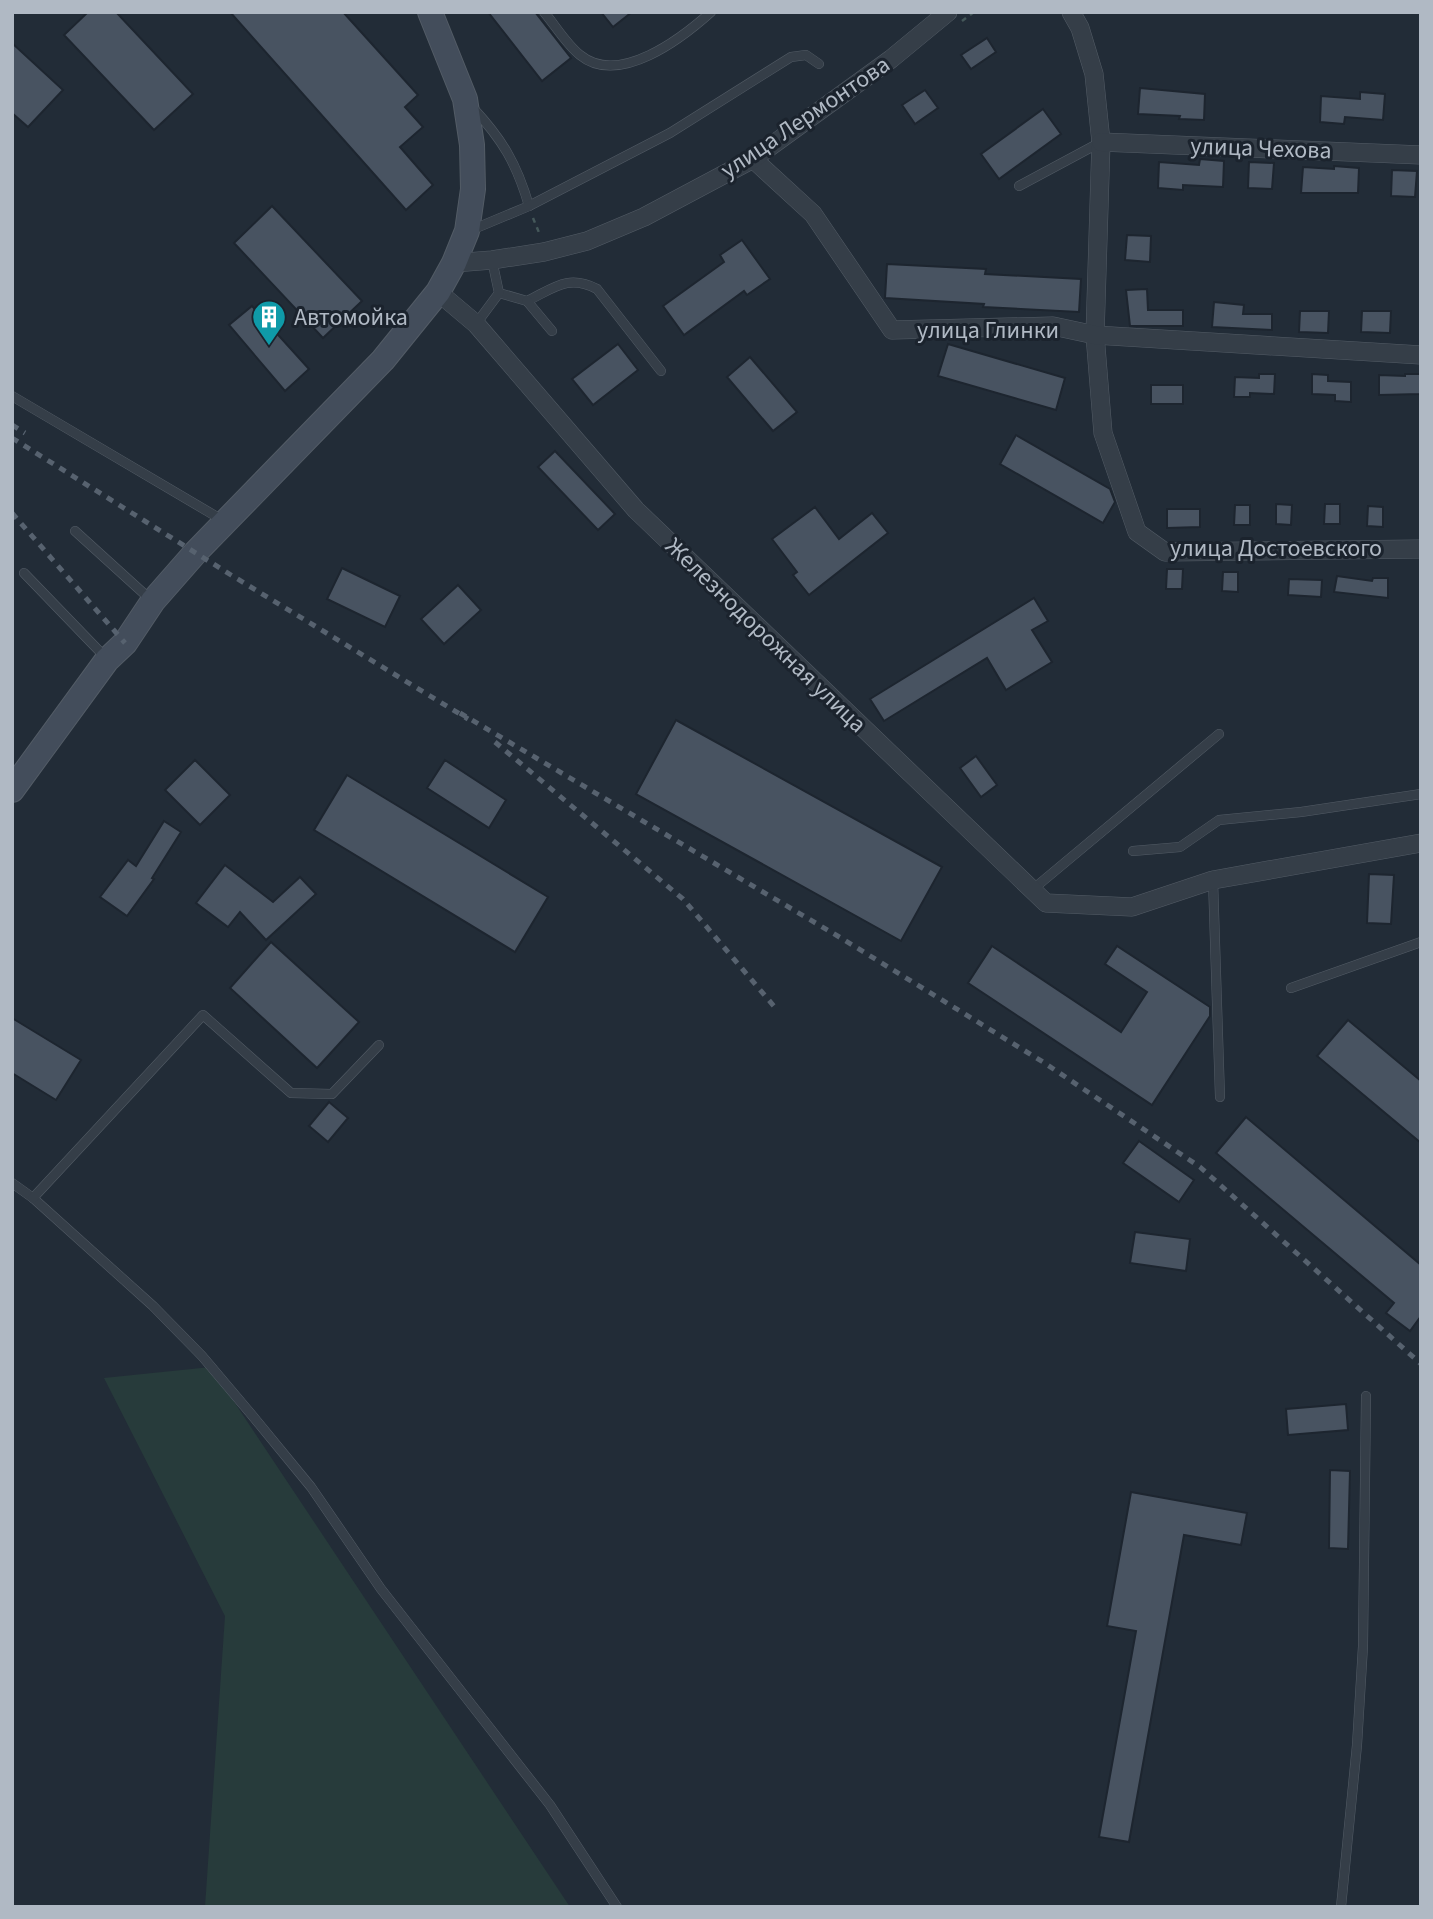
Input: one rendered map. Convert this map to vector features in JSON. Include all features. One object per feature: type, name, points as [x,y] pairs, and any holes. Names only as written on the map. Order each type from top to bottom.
[{"type":"main road","points":[[12,790],[107,660],[125,643],[153,601],[226,521],[383,360],[438,292],[454,263],[467,231],[473,188],[472,145],[465,99],[431,12]]},
{"type":"street","name":"улица Лермонтова","points":[[454,263],[544,252],[587,241],[644,217],[753,159],[891,59],[948,12]]},
{"type":"street","name":"улица Глинки","points":[[1072,12],[1080,28],[1094,74],[1101,142],[1095,335],[1103,433],[1137,532]]},
{"type":"street","name":"улица Чехова","points":[[1101,142],[1421,155]]},
{"type":"street","name":"улица Глинки","points":[[753,159],[813,214],[892,330],[1053,326],[1095,335],[1421,355]]},
{"type":"street","name":"Железнодорожная улица","points":[[438,292],[476,324],[636,510],[1046,903],[1132,907],[1213,880],[1421,843]]},
{"type":"street","name":"улица Достоевского","points":[[1137,532],[1165,552],[1421,549]]},
{"type":"lane","points":[[544,12],[580,55],[598,64],[640,60],[686,34],[711,12]]},
{"type":"lane","points":[[467,231],[528,206],[670,133],[791,57],[806,55],[819,64]]},
{"type":"lane","points":[[465,99],[492,127],[509,151],[522,179],[528,206]]},
{"type":"lane","points":[[1019,186],[1101,142]]},
{"type":"lane","points":[[476,324],[499,293],[492,260]]},
{"type":"lane","points":[[527,301],[565,283],[583,282],[590,285],[597,289],[661,371]]},
{"type":"lane","points":[[499,293],[527,301],[552,331]]},
{"type":"lane","points":[[12,396],[226,521]]},
{"type":"lane","points":[[75,531],[153,601]]},
{"type":"lane","points":[[24,573],[107,660]]},
{"type":"lane","points":[[1032,890],[1219,734]]},
{"type":"lane","points":[[1133,850],[1180,847],[1219,820],[1301,812],[1421,794]]},
{"type":"lane","points":[[1213,880],[1220,1097]]},
{"type":"lane","points":[[1291,988],[1421,942]]},
{"type":"lane","points":[[33,1198],[203,1015],[291,1093],[332,1094],[379,1045]]},
{"type":"lane","points":[[12,1183],[33,1198],[153,1306],[202,1356],[260,1425],[310,1488],[382,1589],[550,1805],[617,1907]]},
{"type":"lane","points":[[1341,1907],[1357,1745],[1363,1646],[1366,1396]]},
{"type":"path","points":[[528,206],[540,237]]},
{"type":"green space","points":[[211,1367],[570,1907],[205,1907],[225,1616],[104,1378]]},
{"type":"building","points":[[88,12],[116,12],[193,94],[154,130],[64,35]]},
{"type":"building","points":[[230,12],[343,12],[418,95],[405,107],[423,127],[400,147],[433,185],[406,210]]},
{"type":"building","points":[[488,12],[535,12],[571,58],[542,81]]},
{"type":"building","points":[[601,12],[632,12],[613,27]]},
{"type":"building","points":[[987,38],[996,52],[971,69],[961,55]]},
{"type":"building","points":[[12,43],[63,90],[28,127],[12,113]]},
{"type":"building","points":[[1140,88],[1205,94],[1204,120],[1138,114]]},
{"type":"building","points":[[925,90],[938,108],[915,124],[902,105]]},
{"type":"building","points":[[1360,92],[1385,94],[1383,120],[1345,117],[1344,124],[1320,122],[1321,96],[1360,99]]},
{"type":"building","points":[[1043,109],[1061,134],[999,179],[981,154]]},
{"type":"building","points":[[1200,159],[1224,161],[1223,187],[1183,185],[1183,190],[1158,188],[1159,162],[1199,165]]},
{"type":"building","points":[[1249,162],[1274,163],[1272,189],[1248,188]]},
{"type":"building","points":[[1334,166],[1359,168],[1358,193],[1301,193],[1303,167],[1334,169]]},
{"type":"building","points":[[1392,170],[1417,171],[1415,197],[1391,196]]},
{"type":"building","points":[[272,206],[362,301],[323,338],[234,243]]},
{"type":"building","points":[[1127,235],[1151,236],[1150,262],[1125,260]]},
{"type":"building","points":[[742,240],[770,279],[747,295],[744,291],[684,335],[663,306],[724,262],[720,255]]},
{"type":"building","points":[[887,264],[986,269],[985,274],[1081,279],[1079,312],[885,298]]},
{"type":"building","points":[[1147,289],[1148,310],[1183,310],[1183,326],[1130,326],[1126,290]]},
{"type":"building","points":[[1214,302],[1244,305],[1243,314],[1272,314],[1272,330],[1212,327]]},
{"type":"building","name":"Автомойка","points":[[252,306],[309,369],[285,391],[229,325]]},
{"type":"building","points":[[1300,311],[1329,311],[1328,333],[1299,332]]},
{"type":"building","points":[[1362,311],[1391,311],[1390,333],[1361,332]]},
{"type":"building","points":[[618,344],[638,370],[593,405],[572,379]]},
{"type":"building","points":[[948,344],[1065,378],[1056,410],[938,376]]},
{"type":"building","points":[[750,357],[797,412],[773,431],[727,377]]},
{"type":"building","points":[[1259,374],[1275,374],[1274,394],[1250,393],[1250,397],[1234,397],[1235,377],[1259,378]]},
{"type":"building","points":[[1312,374],[1328,375],[1328,381],[1351,382],[1351,402],[1335,401],[1335,395],[1312,394]]},
{"type":"building","points":[[1421,374],[1420,394],[1379,395],[1379,375]]},
{"type":"building","points":[[1151,385],[1183,385],[1183,404],[1151,404]]},
{"type":"building","points":[[1016,435],[1110,489],[1115,502],[1103,523],[1000,464]]},
{"type":"building","points":[[555,451],[615,514],[598,530],[538,467]]},
{"type":"building","points":[[1276,504],[1292,505],[1291,525],[1276,524]]},
{"type":"building","points":[[1325,504],[1340,504],[1340,524],[1324,524]]},
{"type":"building","points":[[1235,505],[1250,505],[1250,525],[1234,525]]},
{"type":"building","points":[[1368,506],[1383,507],[1383,527],[1367,526]]},
{"type":"building","points":[[815,507],[839,539],[872,513],[888,533],[809,595],[793,575],[797,572],[772,539]]},
{"type":"building","points":[[1167,509],[1200,509],[1200,527],[1167,528]]},
{"type":"building","points":[[342,568],[400,596],[385,627],[327,599]]},
{"type":"building","points":[[1167,569],[1183,569],[1182,589],[1166,589]]},
{"type":"building","points":[[1223,572],[1238,572],[1238,592],[1222,591]]},
{"type":"building","points":[[1337,576],[1372,581],[1373,578],[1388,578],[1388,598],[1334,592]]},
{"type":"building","points":[[1289,579],[1322,580],[1321,597],[1288,595]]},
{"type":"building","points":[[458,585],[481,610],[444,644],[421,619]]},
{"type":"building","points":[[1034,598],[1048,621],[1032,630],[1052,662],[1006,690],[987,658],[884,721],[870,699]]},
{"type":"building","points":[[676,720],[942,867],[901,941],[636,794]]},
{"type":"building","points":[[976,756],[997,785],[981,797],[960,768]]},
{"type":"building","points":[[195,760],[230,795],[200,825],[165,790]]},
{"type":"building","points":[[445,760],[506,800],[489,828],[427,788]]},
{"type":"building","points":[[347,775],[548,897],[515,952],[314,830]]},
{"type":"building","points":[[164,821],[181,832],[152,878],[154,879],[127,916],[100,897],[128,860],[136,866]]},
{"type":"building","points":[[225,865],[273,902],[300,877],[316,894],[266,940],[240,912],[228,927],[196,903]]},
{"type":"building","points":[[1369,874],[1394,875],[1391,924],[1367,923]]},
{"type":"building","points":[[271,942],[359,1022],[317,1068],[230,988]]},
{"type":"building","points":[[992,946],[1121,1032],[1147,992],[1105,964],[1117,946],[1210,1007],[1210,1016],[1152,1105],[968,983]]},
{"type":"building","points":[[12,1018],[81,1060],[56,1100],[12,1073]]},
{"type":"building","points":[[1348,1020],[1421,1081],[1421,1143],[1317,1056]]},
{"type":"building","points":[[329,1102],[348,1118],[328,1142],[309,1126]]},
{"type":"building","points":[[1246,1117],[1421,1265],[1421,1316],[1410,1331],[1386,1313],[1394,1303],[1216,1153]]},
{"type":"building","points":[[1139,1141],[1194,1180],[1179,1202],[1123,1163]]},
{"type":"building","points":[[1135,1232],[1190,1239],[1186,1271],[1130,1263]]},
{"type":"building","points":[[1346,1404],[1348,1430],[1288,1435],[1286,1409]]},
{"type":"building","points":[[1330,1470],[1350,1471],[1348,1549],[1329,1548]]},
{"type":"building","points":[[1131,1492],[1247,1513],[1241,1545],[1184,1535],[1129,1842],[1099,1837],[1136,1631],[1107,1626]]},
{"type":"railway","points":[[12,425],[25,433]]},
{"type":"railway","points":[[12,438],[468,719]]},
{"type":"railway","points":[[12,513],[125,643]]},
{"type":"railway","points":[[460,713],[841,938],[1043,1062],[1200,1167],[1421,1364]]},
{"type":"railway","points":[[495,742],[683,899],[778,1011]]},
{"type":"place","name":"Автомойка","points":[[269,347]]}]
